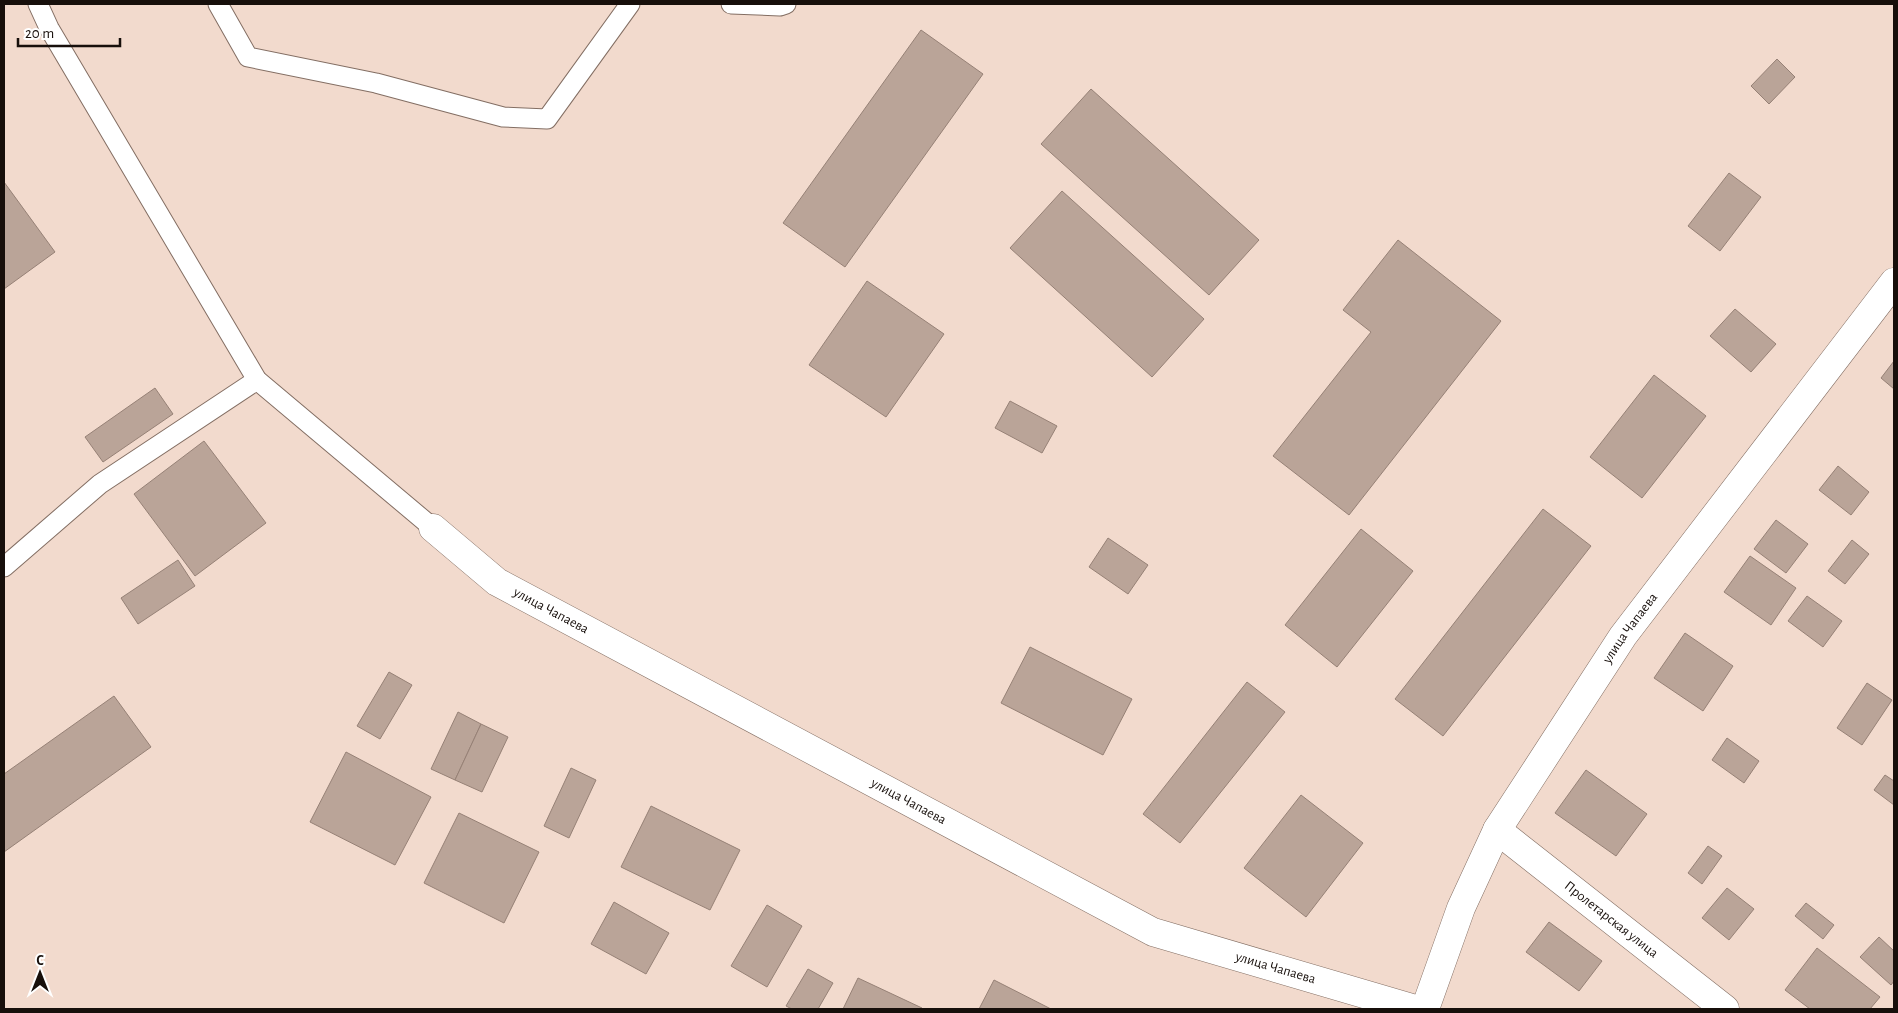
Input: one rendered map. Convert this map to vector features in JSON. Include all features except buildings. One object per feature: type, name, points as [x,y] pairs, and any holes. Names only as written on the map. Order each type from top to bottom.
[{"type":"street","name":"улица Чапаева","points":[[1425,1009],[1461,908],[1497,830],[1623,636],[1894,282]]},
{"type":"street","name":"улица Чапаева","points":[[433,528],[497,582],[1153,932],[1415,1009]]},
{"type":"street","name":"Пролетарская улица","points":[[1497,830],[1725,1009]]},
{"type":"lane","points":[[38,4],[49,28],[257,380],[433,528]]},
{"type":"lane","points":[[218,4],[248,57],[376,83],[503,117],[547,118],[630,4]]},
{"type":"lane","points":[[731,4],[780,6],[786,4]]},
{"type":"lane","points":[[4,567],[100,484],[257,380]]}]
